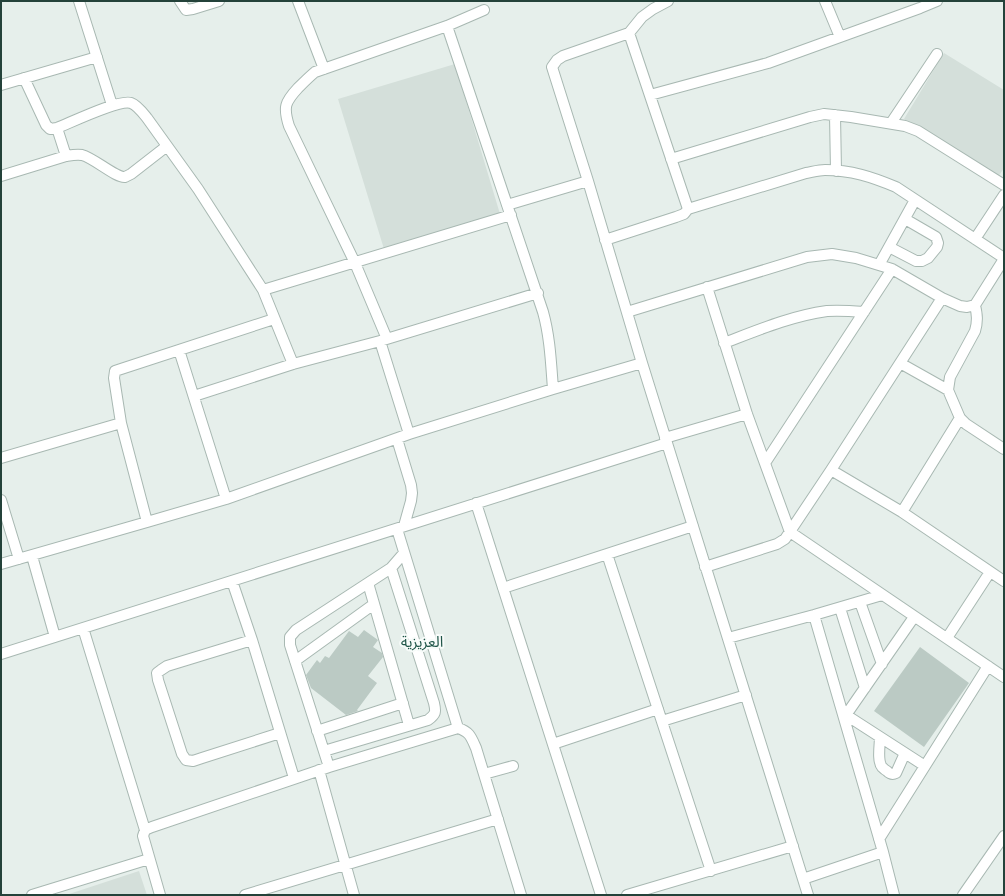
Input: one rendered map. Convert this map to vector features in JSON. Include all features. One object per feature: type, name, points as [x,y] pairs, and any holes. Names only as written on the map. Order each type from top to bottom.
[{"type":"street","points":[[79,1],[112,105]]},
{"type":"street","points":[[180,1],[186,10],[219,1]]},
{"type":"street","points":[[298,1],[324,69]]},
{"type":"street","points":[[668,1],[642,17],[629,33],[563,56],[557,60],[552,67],[588,181],[626,312],[808,895]]},
{"type":"street","points":[[825,1],[840,37]]},
{"type":"street","points":[[650,95],[768,63],[937,1]]},
{"type":"street","points":[[409,434],[384,340],[355,263],[292,132],[286,118],[286,108],[289,98],[315,72],[447,26],[484,10]]},
{"type":"street","points":[[447,26],[538,293],[548,328],[553,390]]},
{"type":"street","points":[[629,33],[688,209]]},
{"type":"street","points":[[891,123],[937,54]]},
{"type":"street","points":[[1,85],[97,57]]},
{"type":"street","points":[[24,78],[46,126],[50,129],[57,128],[112,105],[125,103],[131,103],[147,118],[198,189],[263,290],[293,364]]},
{"type":"street","points":[[671,159],[810,116],[824,114],[891,123],[918,131],[1004,184]]},
{"type":"street","points":[[835,115],[836,171]]},
{"type":"street","points":[[57,128],[66,156]]},
{"type":"street","points":[[1,176],[77,154],[91,158],[118,175],[124,177],[131,174],[167,146]]},
{"type":"street","points":[[605,240],[676,217],[684,214],[688,209],[806,173],[824,170],[860,174],[896,187],[1004,259],[975,305],[977,316],[975,331],[950,377],[948,390],[960,418],[966,424],[1004,449]]},
{"type":"street","points":[[263,290],[355,263],[588,181]]},
{"type":"street","points":[[975,239],[1004,194]]},
{"type":"street","points":[[879,265],[915,200]]},
{"type":"street","points":[[889,247],[916,261],[922,261],[928,258],[937,247],[938,243],[936,237],[905,219]]},
{"type":"street","points":[[626,312],[807,257],[832,254],[856,258],[892,269],[942,298],[960,306],[967,307],[975,305]]},
{"type":"street","points":[[765,463],[892,269]]},
{"type":"street","points":[[707,287],[747,414],[790,532],[1004,677]]},
{"type":"street","points":[[194,396],[293,364],[384,340],[538,293]]},
{"type":"street","points":[[705,567],[777,544],[785,539],[942,298]]},
{"type":"street","points":[[724,342],[801,316],[829,311],[864,312]]},
{"type":"street","points":[[148,522],[121,423],[114,378],[115,371],[274,319]]},
{"type":"street","points":[[179,350],[226,499]]},
{"type":"street","points":[[1,564],[226,499],[409,434],[642,363]]},
{"type":"street","points":[[900,364],[948,390]]},
{"type":"street","points":[[1,654],[476,503],[747,414]]},
{"type":"street","points":[[902,512],[960,418]]},
{"type":"street","points":[[1,458],[121,423]]},
{"type":"street","points":[[396,439],[411,485],[412,493],[411,501],[400,527],[404,553],[458,728]]},
{"type":"street","points":[[831,470],[902,512],[1004,581]]},
{"type":"street","points":[[1,500],[18,559]]},
{"type":"street","points":[[476,503],[601,895]]},
{"type":"street","points":[[503,588],[693,526]]},
{"type":"street","points":[[329,767],[290,646],[290,637],[296,630],[391,568],[404,553]]},
{"type":"street","points":[[607,554],[710,870]]},
{"type":"street","points":[[32,556],[55,637]]},
{"type":"street","points":[[324,751],[428,720],[433,716],[435,711],[434,703],[391,568]]},
{"type":"street","points":[[947,638],[990,572]]},
{"type":"street","points":[[232,581],[252,640],[294,778]]},
{"type":"street","points":[[368,583],[409,725]]},
{"type":"street","points":[[728,638],[840,608],[882,595]]},
{"type":"street","points":[[860,602],[882,664]]},
{"type":"street","points":[[295,661],[374,604]]},
{"type":"street","points":[[840,608],[865,688]]},
{"type":"street","points":[[814,615],[845,716],[894,895]]},
{"type":"street","points":[[845,716],[914,616]]},
{"type":"street","points":[[83,628],[145,830],[143,836],[160,895]]},
{"type":"street","points":[[252,640],[167,666],[157,674],[158,680],[182,754],[186,760],[193,761],[280,733]]},
{"type":"street","points":[[416,647],[432,642]]},
{"type":"street","points":[[879,839],[988,666]]},
{"type":"street","points":[[662,721],[746,695]]},
{"type":"street","points":[[318,731],[403,703]]},
{"type":"street","points":[[553,744],[658,709]]},
{"type":"street","points":[[845,716],[925,766]]},
{"type":"street","points":[[145,830],[294,778],[458,728],[467,731],[472,737],[521,895]]},
{"type":"street","points":[[387,732],[392,748]]},
{"type":"street","points":[[880,737],[880,763],[881,766],[890,774],[896,773],[905,753]]},
{"type":"street","points":[[484,774],[513,766]]},
{"type":"street","points":[[319,770],[354,895]]},
{"type":"street","points":[[245,895],[498,819]]},
{"type":"street","points":[[964,895],[1003,841]]},
{"type":"street","points":[[627,895],[793,846]]},
{"type":"street","points":[[803,879],[883,852]]},
{"type":"street","points":[[32,895],[149,859]]},
{"type":"shaded area","points":[[944,53],[1004,90],[1004,168],[998,177],[904,119]]},
{"type":"shaded area","points":[[455,64],[500,214],[384,249],[338,99]]},
{"type":"shaded area","points":[[139,871],[147,895],[66,895]]},
{"type":"building","points":[[364,630],[378,640],[373,647],[382,653],[383,657],[368,676],[377,683],[357,710],[358,711],[346,715],[311,688],[306,675],[317,660],[320,663],[325,656],[329,658],[349,631],[358,637]]},
{"type":"building","points":[[920,647],[969,683],[924,747],[874,711]]},
{"type":"district","name":"العزيزية","points":[[422,641]]}]
